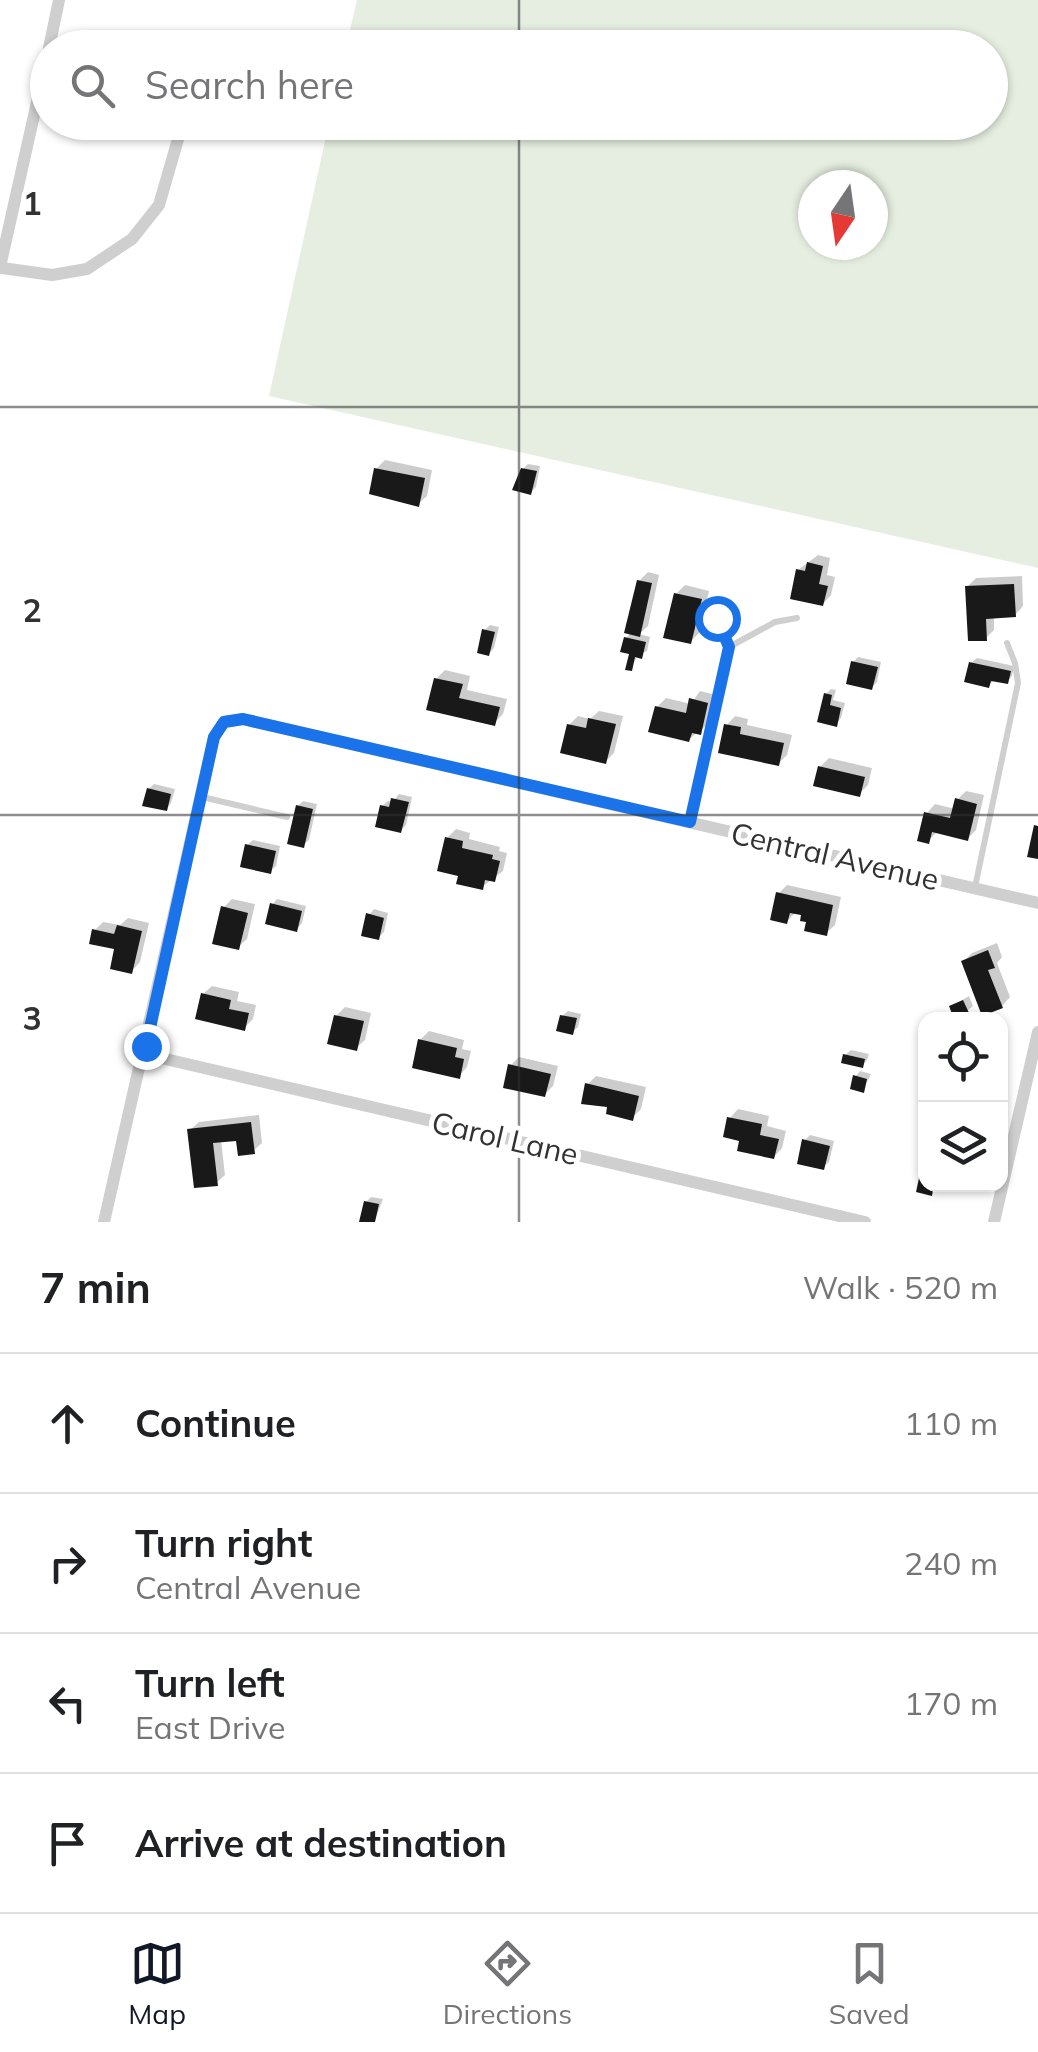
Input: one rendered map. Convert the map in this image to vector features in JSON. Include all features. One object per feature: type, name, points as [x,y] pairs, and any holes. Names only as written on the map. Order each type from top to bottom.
[{"type":"street","points":[[52,30],[59,0]]},
{"type":"street","points":[[30,133],[1,268],[52,276],[88,269],[132,240],[160,204],[176,140]]},
{"type":"street","name":"Central Avenue","points":[[201,797],[214,737],[224,722],[243,719],[1038,902]]},
{"type":"street","points":[[104,1222],[201,797]]},
{"type":"street","points":[[994,1222],[1038,1032]]},
{"type":"street","name":"Carol Lane","points":[[144,1054],[866,1222]]},
{"type":"lane","points":[[690,822],[729,647],[717,618]]},
{"type":"lane","points":[[729,647],[776,622],[796,618]]},
{"type":"lane","points":[[975,888],[1018,683],[1007,643]]},
{"type":"lane","points":[[201,797],[287,817]]},
{"type":"shaded area","points":[[357,0],[1038,0],[1038,568],[269,396],[325,140],[1008,140],[1008,30],[350,30]]},
{"type":"building","points":[[374,468],[425,478],[419,507],[369,494]]},
{"type":"building","points":[[521,468],[537,471],[531,495],[512,490]]},
{"type":"building","points":[[807,562],[823,566],[819,584],[828,586],[823,606],[790,599],[796,569],[805,571]]},
{"type":"building","points":[[637,580],[652,583],[640,637],[624,633]]},
{"type":"building","points":[[1014,584],[1016,617],[986,619],[987,641],[968,641],[965,586]]},
{"type":"building","points":[[674,593],[702,599],[691,644],[663,638]]},
{"type":"building","points":[[482,629],[495,632],[489,656],[477,653]]},
{"type":"building","points":[[624,637],[646,642],[642,659],[635,657],[632,671],[625,670],[629,654],[620,652]]},
{"type":"building","points":[[851,661],[878,667],[872,690],[846,684]]},
{"type":"building","points":[[969,662],[1011,671],[1008,684],[991,681],[989,688],[964,682]]},
{"type":"building","points":[[434,678],[463,684],[459,698],[500,707],[495,726],[426,710]]},
{"type":"building","points":[[824,693],[832,695],[830,705],[841,708],[837,727],[817,722]]},
{"type":"building","points":[[689,698],[708,703],[701,735],[692,733],[689,742],[648,732],[655,706],[686,713]]},
{"type":"building","points":[[588,718],[616,724],[606,764],[560,753],[567,724],[586,728]]},
{"type":"building","points":[[724,724],[741,727],[740,734],[784,743],[779,766],[718,753]]},
{"type":"building","points":[[818,766],[865,777],[860,797],[813,786]]},
{"type":"building","points":[[147,788],[171,794],[167,811],[142,806]]},
{"type":"building","points":[[391,798],[409,802],[401,833],[375,827],[380,805],[389,807]]},
{"type":"building","points":[[955,798],[977,804],[968,841],[932,832],[929,844],[917,841],[924,812],[950,818]]},
{"type":"building","points":[[296,805],[313,809],[304,848],[287,844]]},
{"type":"building","points":[[1034,825],[1038,826],[1038,859],[1027,857]]},
{"type":"building","points":[[445,837],[463,841],[462,848],[493,855],[492,859],[500,861],[495,882],[485,880],[483,890],[456,884],[458,876],[437,871]]},
{"type":"building","points":[[245,844],[276,851],[271,874],[240,867]]},
{"type":"building","points":[[776,892],[833,905],[827,936],[804,931],[806,922],[800,921],[801,915],[790,913],[787,924],[770,920]]},
{"type":"building","points":[[270,903],[302,911],[297,932],[265,924]]},
{"type":"building","points":[[221,906],[248,913],[239,950],[212,944]]},
{"type":"building","points":[[366,913],[384,918],[379,940],[361,936]]},
{"type":"building","points":[[117,925],[142,931],[132,974],[110,969],[114,949],[89,944],[92,929],[114,934]]},
{"type":"building","points":[[988,950],[995,968],[988,970],[1003,1008],[980,1012],[961,961]]},
{"type":"building","points":[[201,993],[231,1000],[229,1009],[249,1013],[245,1031],[195,1019]]},
{"type":"building","points":[[963,1000],[969,1012],[951,1012],[949,1006]]},
{"type":"building","points":[[334,1015],[364,1021],[357,1051],[327,1044]]},
{"type":"building","points":[[560,1015],[577,1018],[573,1035],[556,1031]]},
{"type":"building","points":[[418,1039],[457,1048],[455,1057],[464,1059],[460,1079],[412,1068]]},
{"type":"building","points":[[843,1054],[865,1059],[863,1068],[841,1063]]},
{"type":"building","points":[[508,1064],[551,1074],[545,1097],[503,1088]]},
{"type":"building","points":[[853,1075],[867,1079],[864,1093],[850,1089]]},
{"type":"building","points":[[585,1083],[639,1096],[633,1121],[606,1114],[607,1107],[581,1104]]},
{"type":"building","points":[[727,1117],[762,1124],[760,1135],[779,1139],[774,1159],[737,1151],[739,1141],[723,1137]]},
{"type":"building","points":[[251,1122],[255,1154],[238,1156],[236,1141],[213,1143],[218,1186],[194,1188],[187,1129]]},
{"type":"building","points":[[802,1139],[830,1146],[824,1170],[797,1164]]},
{"type":"building","points":[[364,1201],[379,1204],[375,1222],[359,1222]]},
{"type":"route","points":[[146,1046],[214,737],[224,722],[243,719],[690,822],[729,647],[717,618]]}]
